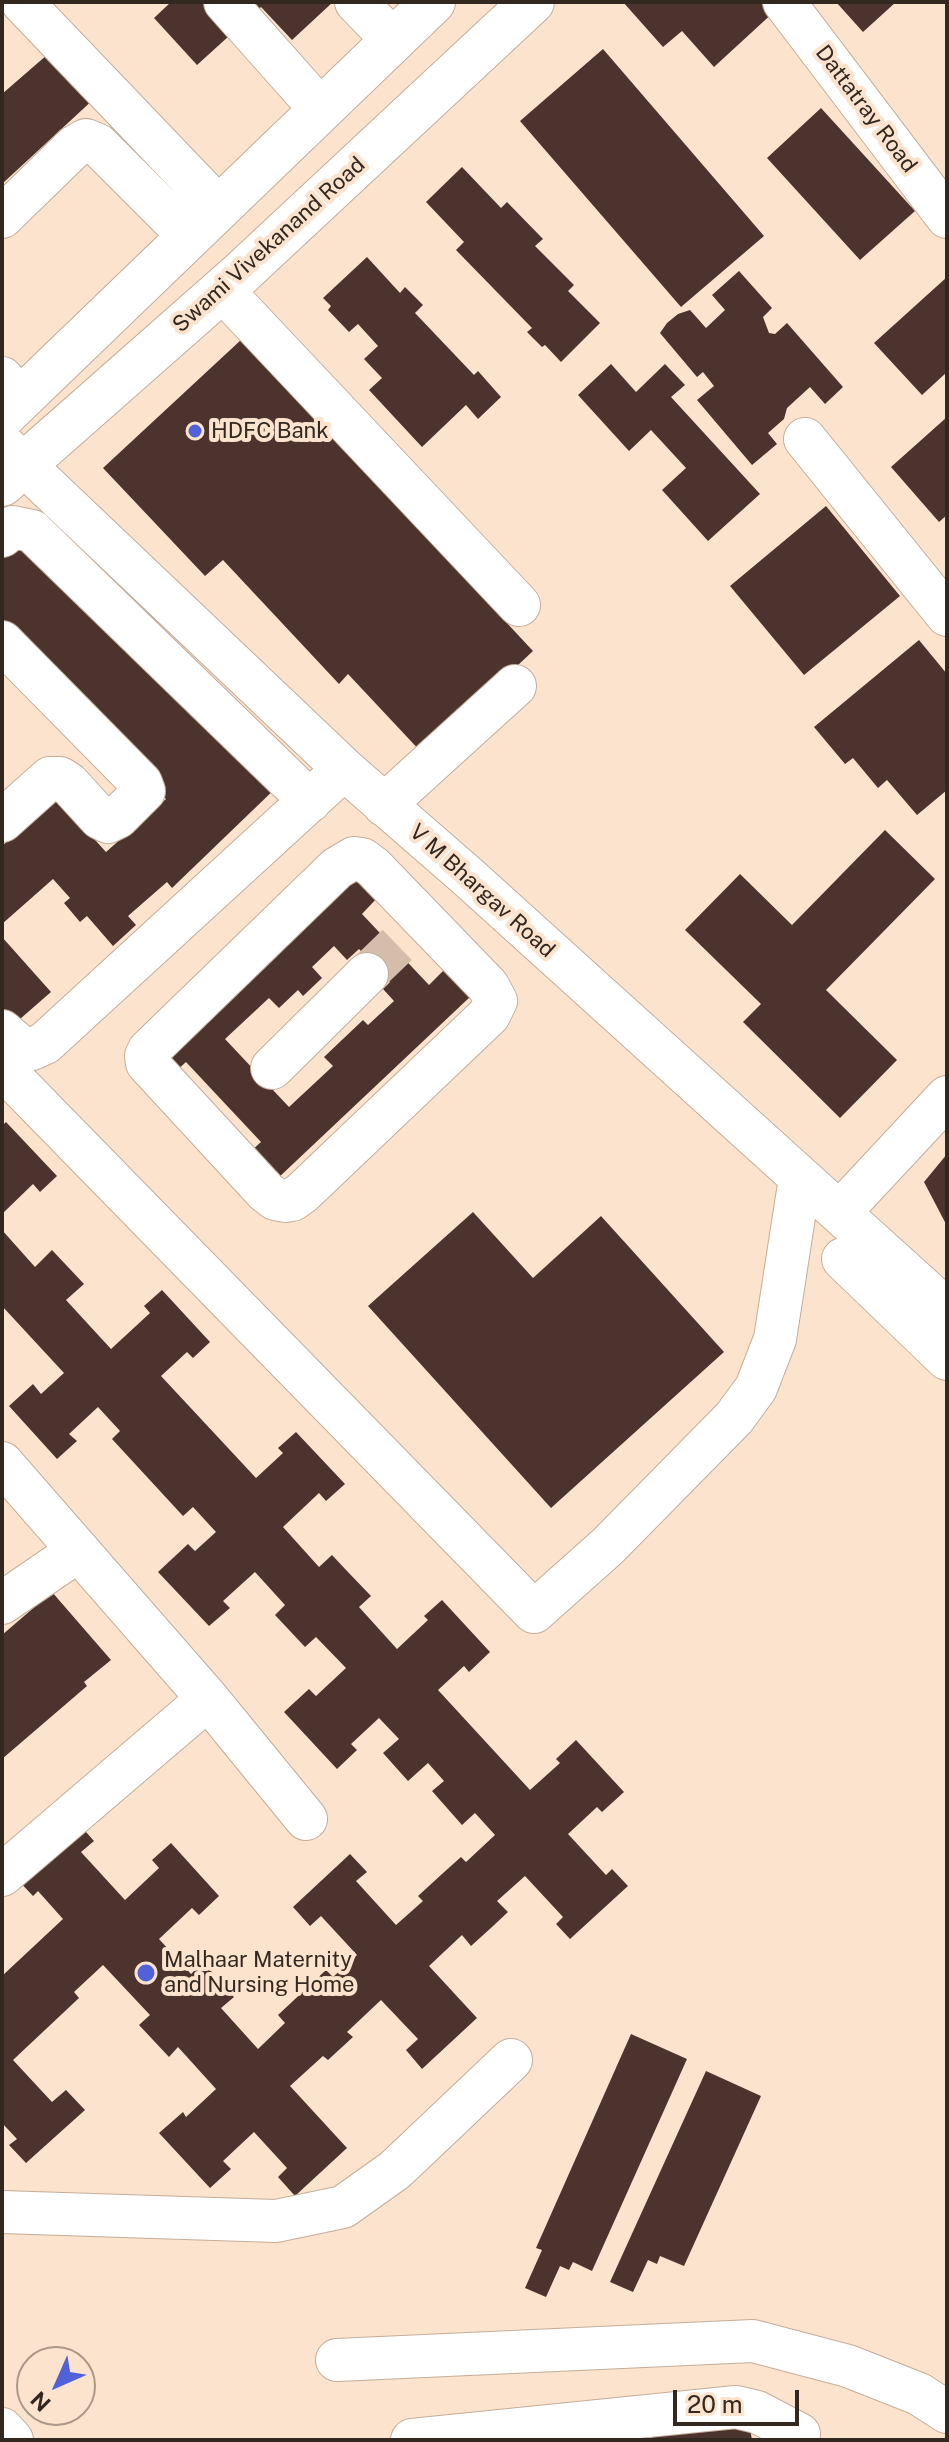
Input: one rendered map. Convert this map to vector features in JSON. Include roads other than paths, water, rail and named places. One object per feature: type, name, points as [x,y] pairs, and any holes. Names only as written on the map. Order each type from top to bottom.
[{"type":"main road","points":[[8,398],[204,222],[433,2]]},
{"type":"main road","name":"Swami Vivekanand Road","points":[[9,464],[222,290],[532,2]]},
{"type":"street","points":[[22,2],[204,222]]},
{"type":"street","points":[[225,2],[321,110]]},
{"type":"street","points":[[356,2],[393,40]]},
{"type":"street","name":"Dattatray Road","points":[[784,2],[947,217]]},
{"type":"street","points":[[2,217],[74,147],[86,140],[98,145],[204,222]]},
{"type":"street","points":[[222,290],[519,605]]},
{"type":"street","points":[[805,439],[947,615]]},
{"type":"street","name":"V M Bhargav Road","points":[[9,464],[344,769],[840,1212],[923,1304]]},
{"type":"street","points":[[3,532],[13,527],[32,531],[310,801]]},
{"type":"street","points":[[2,642],[141,783],[144,791],[118,817],[108,822],[100,818],[68,783],[60,778],[50,778],[2,821]]},
{"type":"street","points":[[384,805],[515,686]]},
{"type":"street","points":[[2,1031],[22,1048],[32,1049],[45,1043],[344,769]]},
{"type":"street","points":[[362,859],[373,867],[411,932],[488,986],[496,1001],[493,1008],[302,1193],[292,1200],[275,1199],[147,1063],[149,1050],[346,861],[362,859]]},
{"type":"street","points":[[411,932],[467,876]]},
{"type":"street","points":[[272,1068],[367,974]]},
{"type":"street","points":[[2,1068],[534,1612],[608,1546],[734,1418],[756,1388],[775,1339],[800,1178]]},
{"type":"street","points":[[840,1212],[947,1097]]},
{"type":"street","points":[[843,1259],[923,1304],[947,1359]]},
{"type":"street","points":[[2,1463],[208,1699],[306,1819]]},
{"type":"street","points":[[2,1603],[78,1551]]},
{"type":"street","points":[[2,1875],[208,1699]]},
{"type":"street","points":[[2,2212],[276,2221],[343,2207],[395,2170],[511,2060]]},
{"type":"street","points":[[337,2360],[753,2341],[848,2366],[919,2394],[947,2412]]},
{"type":"street","points":[[412,2440],[736,2407],[757,2412],[802,2438]]},
{"type":"street","points":[[2,2429],[12,2440]]},
{"type":"tunnel","points":[[367,974],[398,944]]},
{"type":"place","name":"HDFC Bank","points":[[195,431]]},
{"type":"place","name":"Malhaar Maternity and Nursing Home","points":[[146,1973]]}]
